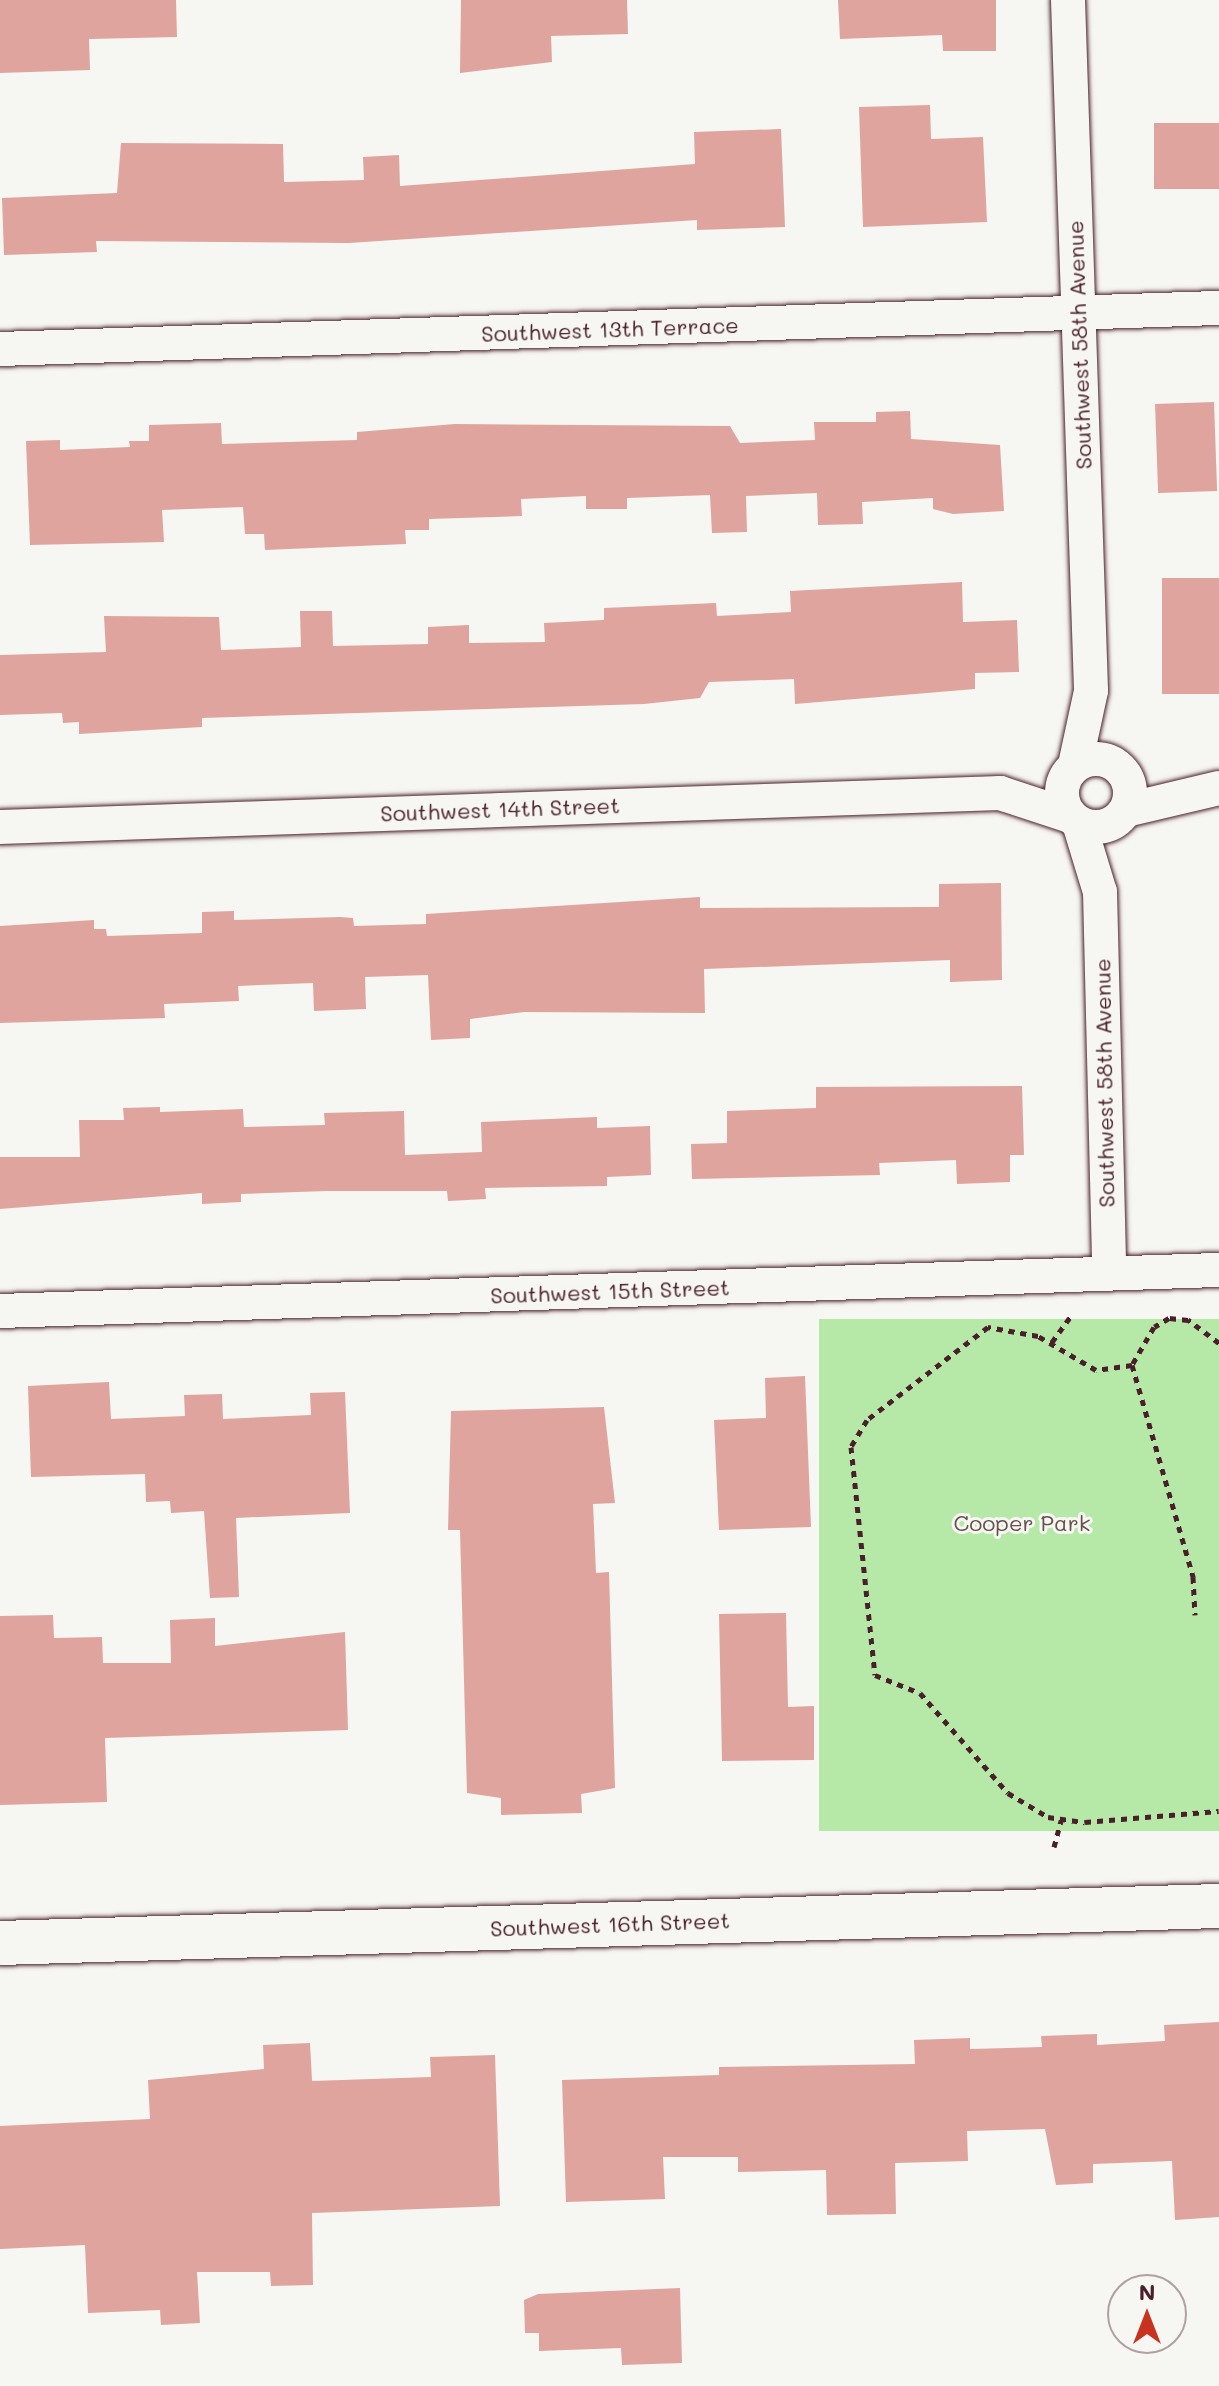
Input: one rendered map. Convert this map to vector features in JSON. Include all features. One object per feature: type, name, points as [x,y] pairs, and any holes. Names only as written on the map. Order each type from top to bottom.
[{"type":"street","name":"Southwest 58th Avenue","points":[[1068,0],[1091,691],[1071,769]]},
{"type":"street","name":"Southwest 13th Terrace","points":[[0,349],[1219,308]]},
{"type":"street","name":"Southwest 58th Avenue","points":[[1091,691],[1118,766]]},
{"type":"street","points":[[1095,758],[1208,788],[1123,814],[1100,827],[1075,819],[1061,795],[1071,769],[1095,758]]},
{"type":"street","points":[[1118,766],[1131,789],[1123,814]]},
{"type":"street","name":"Southwest 14th Street","points":[[0,827],[1000,793],[1071,769]]},
{"type":"street","name":"Southwest 14th Street","points":[[1000,793],[1075,819]]},
{"type":"street","name":"Southwest 58th Avenue","points":[[1100,892],[1123,814]]},
{"type":"street","name":"Southwest 58th Avenue","points":[[1075,819],[1100,892],[1109,1273]]},
{"type":"street","name":"Southwest 15th Street","points":[[0,1311],[1219,1270]]},
{"type":"street","name":"Southwest 16th Street","points":[[0,1943],[1219,1906]]},
{"type":"path","points":[[1052,1342],[1080,1303]]},
{"type":"path","points":[[1132,1365],[1164,1320],[1188,1320],[1219,1343]]},
{"type":"path","points":[[1132,1365],[1085,1368],[1052,1342],[988,1327],[867,1420],[851,1454],[871,1668],[920,1693],[1019,1802],[1061,1820],[1219,1811]]},
{"type":"path","points":[[1132,1365],[1193,1577],[1195,1615]]},
{"type":"path","points":[[1054,1847],[1061,1820]]},
{"type":"green space","name":"Cooper Park","points":[[819,1319],[1219,1319],[1219,1831],[819,1831]]},
{"type":"building","points":[[0,0],[176,0],[177,37],[89,39],[90,70],[0,73]]},
{"type":"building","points":[[461,0],[627,0],[628,34],[551,36],[552,62],[460,73]]},
{"type":"building","points":[[838,0],[996,0],[996,51],[943,51],[942,35],[840,39]]},
{"type":"building","points":[[930,105],[931,139],[983,137],[987,222],[863,227],[859,107]]},
{"type":"building","points":[[1154,123],[1219,123],[1219,189],[1154,189]]},
{"type":"building","points":[[781,129],[785,227],[697,230],[697,220],[349,243],[96,241],[97,252],[4,255],[2,198],[117,193],[121,143],[283,144],[284,182],[364,180],[363,157],[399,155],[400,186],[695,164],[694,132]]},
{"type":"building","points":[[1214,402],[1217,491],[1158,493],[1155,404]]},
{"type":"building","points":[[910,411],[911,439],[1000,445],[1004,511],[953,514],[933,509],[933,498],[862,502],[863,524],[818,525],[817,493],[746,496],[747,532],[712,533],[710,495],[627,498],[627,509],[586,509],[586,496],[521,499],[522,516],[429,519],[429,530],[405,530],[406,544],[265,550],[264,534],[245,534],[243,507],[162,510],[164,542],[30,545],[26,441],[60,440],[60,450],[130,447],[129,441],[149,441],[149,425],[221,423],[222,444],[357,440],[357,432],[455,424],[730,426],[740,443],[815,440],[814,422],[876,422],[876,412]]},
{"type":"building","points":[[1162,578],[1219,578],[1219,694],[1162,694]]},
{"type":"building","points":[[962,582],[963,622],[1017,620],[1019,672],[975,673],[975,689],[795,704],[794,679],[709,682],[700,698],[644,704],[202,718],[202,727],[79,734],[79,722],[63,723],[62,713],[0,715],[0,655],[106,652],[104,616],[219,617],[221,650],[301,647],[300,611],[332,611],[333,646],[428,644],[428,627],[469,625],[469,643],[545,642],[544,623],[604,620],[604,608],[716,603],[717,616],[791,612],[790,591]]},
{"type":"building","points":[[1001,883],[1002,980],[950,982],[950,960],[704,969],[705,1013],[524,1012],[470,1019],[470,1038],[431,1040],[428,975],[365,977],[366,1009],[314,1011],[313,983],[238,986],[239,1001],[164,1004],[165,1018],[0,1023],[0,926],[94,920],[94,929],[106,929],[107,936],[202,933],[202,912],[234,911],[234,920],[340,917],[353,918],[354,926],[426,924],[426,914],[700,897],[700,908],[939,907],[939,884]]},
{"type":"building","points":[[1022,1086],[1024,1155],[1010,1155],[1010,1182],[957,1184],[956,1160],[879,1163],[880,1175],[692,1179],[691,1144],[727,1143],[727,1111],[816,1108],[816,1087]]},
{"type":"building","points":[[160,1107],[160,1112],[243,1109],[244,1127],[325,1125],[324,1113],[404,1111],[405,1155],[482,1152],[481,1122],[597,1117],[597,1128],[650,1126],[651,1175],[607,1177],[607,1186],[485,1188],[486,1199],[448,1201],[447,1191],[327,1191],[241,1194],[241,1202],[202,1204],[202,1193],[0,1209],[0,1157],[80,1157],[79,1120],[124,1120],[123,1108]]},
{"type":"building","points":[[805,1376],[811,1527],[719,1530],[714,1420],[766,1418],[765,1378]]},
{"type":"building","points":[[109,1382],[111,1419],[185,1416],[184,1395],[222,1394],[223,1419],[311,1415],[310,1393],[345,1392],[350,1513],[236,1518],[239,1597],[210,1598],[204,1511],[171,1513],[170,1501],[146,1502],[145,1474],[31,1477],[28,1386]]},
{"type":"building","points":[[604,1407],[615,1503],[593,1504],[596,1573],[609,1572],[615,1788],[581,1794],[582,1813],[501,1815],[501,1798],[467,1793],[460,1530],[448,1530],[451,1411]]},
{"type":"building","points":[[786,1613],[788,1707],[814,1706],[814,1760],[722,1761],[719,1614]]},
{"type":"building","points":[[53,1615],[54,1638],[102,1637],[103,1663],[171,1663],[170,1620],[215,1618],[215,1646],[345,1632],[348,1730],[105,1738],[107,1802],[0,1805],[0,1616]]},
{"type":"building","points":[[1219,2022],[1219,2217],[1175,2220],[1172,2161],[1093,2164],[1093,2183],[1056,2185],[1045,2129],[967,2131],[968,2161],[895,2163],[896,2214],[827,2215],[826,2170],[738,2172],[738,2157],[663,2157],[665,2199],[566,2202],[562,2080],[719,2075],[719,2067],[915,2064],[914,2040],[970,2038],[970,2049],[1042,2047],[1041,2036],[1097,2034],[1097,2045],[1165,2041],[1164,2025]]},
{"type":"building","points":[[310,2043],[312,2081],[431,2077],[430,2057],[495,2055],[500,2206],[312,2213],[313,2285],[271,2286],[270,2272],[197,2272],[200,2323],[161,2325],[160,2310],[88,2313],[85,2245],[0,2249],[0,2126],[150,2119],[148,2080],[264,2069],[263,2045]]},
{"type":"building","points":[[680,2288],[682,2363],[622,2365],[621,2348],[539,2351],[539,2333],[525,2333],[524,2300],[538,2294]]}]
